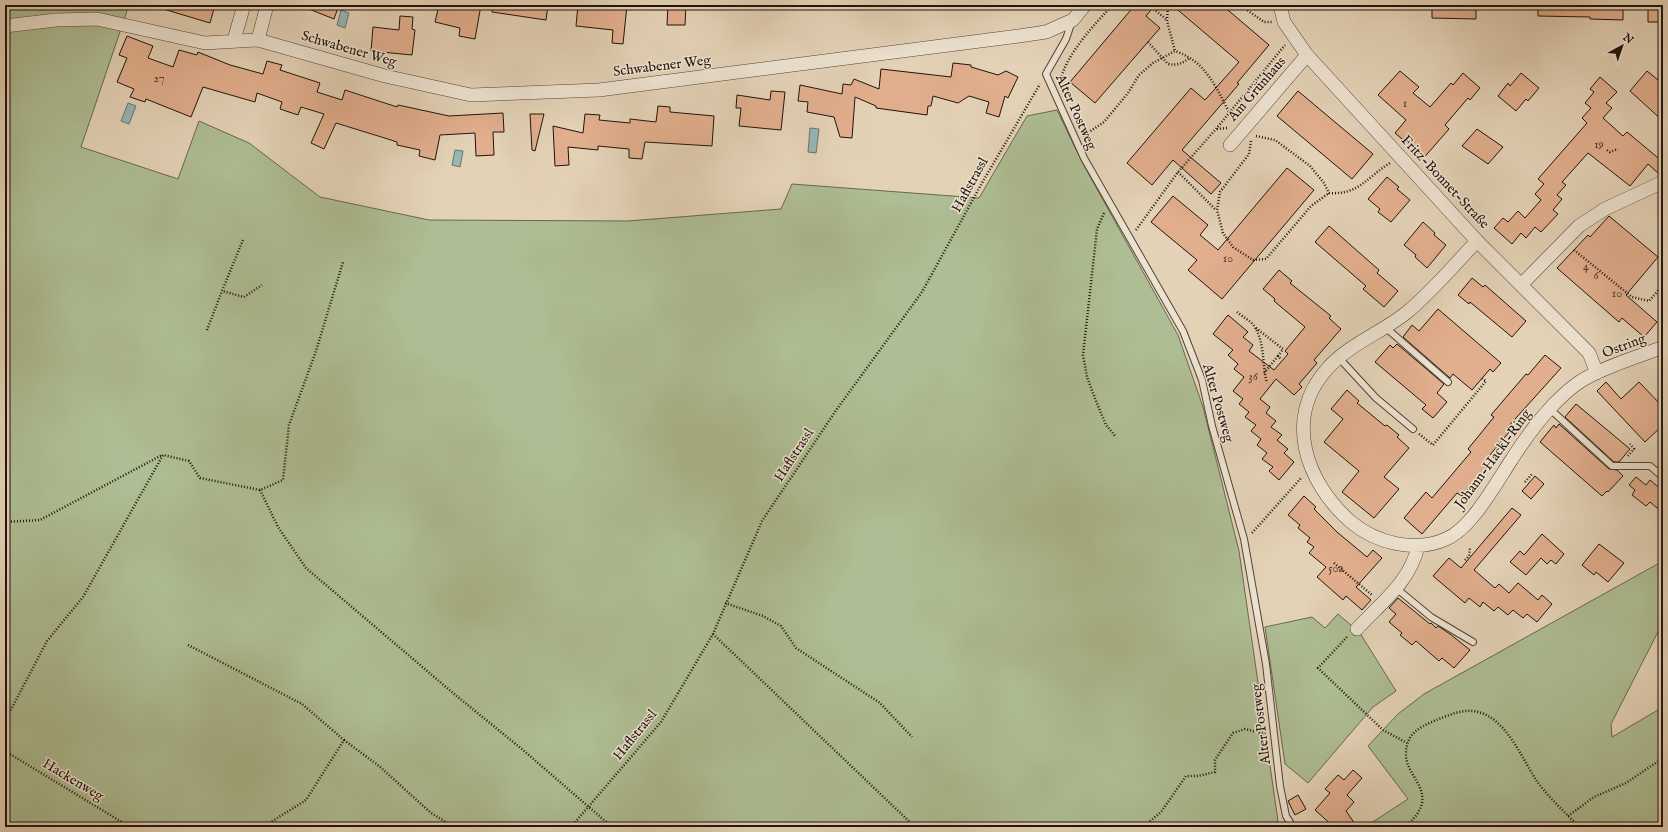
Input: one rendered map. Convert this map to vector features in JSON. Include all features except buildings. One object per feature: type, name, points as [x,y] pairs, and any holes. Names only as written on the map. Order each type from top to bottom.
[{"type":"street","points":[[234,40],[244,5]]},
{"type":"street","points":[[258,40],[267,5]]},
{"type":"street","points":[[1073,20],[1085,5]]},
{"type":"street","name":"Fritz-Bonnet-Straße","points":[[1280,5],[1284,22],[1307,55],[1477,241],[1589,353],[1596,373]]},
{"type":"street","name":"Schwabener Weg","points":[[5,26],[56,20],[97,19],[205,43],[234,40],[258,40],[385,76],[471,95],[599,90],[1020,36],[1046,32],[1073,20]]},
{"type":"street","name":"Am Grünhaus","points":[[1230,144],[1307,55]]},
{"type":"street","points":[[1521,284],[1579,226],[1605,209],[1663,182]]},
{"type":"street","name":"Johann-Hackl-Ring","points":[[1477,241],[1406,313],[1339,358],[1327,369],[1315,386],[1307,402],[1303,415],[1305,449],[1312,469],[1329,498],[1343,515],[1359,529],[1397,544],[1418,546],[1446,539],[1467,522],[1482,505],[1532,430],[1550,409],[1581,381],[1596,373]]},
{"type":"street","name":"Ostring","points":[[1596,373],[1663,348]]},
{"type":"street","points":[[1356,629],[1406,578],[1418,546]]},
{"type":"lane","name":"Alter Postweg","points":[[1073,20],[1066,39],[1046,74],[1084,158],[1108,203],[1183,331],[1202,380],[1212,426],[1244,540],[1266,664],[1274,737],[1286,816],[1293,827]]},
{"type":"lane","points":[[1385,327],[1448,382]]},
{"type":"lane","points":[[1339,358],[1376,398],[1413,429]]},
{"type":"lane","name":"Johann-Hackl-Ring","points":[[1550,409],[1612,466],[1650,466],[1663,477]]},
{"type":"lane","points":[[1396,588],[1431,617],[1473,642]]},
{"type":"path","points":[[1055,94],[1061,87],[1062,78],[1078,45],[1097,20],[1113,5]]},
{"type":"path","points":[[1149,5],[1167,21]]},
{"type":"path","points":[[1168,5],[1167,21],[1174,51]]},
{"type":"path","points":[[1240,5],[1264,22]]},
{"type":"path","points":[[1148,42],[1168,64],[1175,65],[1190,58]]},
{"type":"path","points":[[1139,225],[1178,172],[1216,129],[1283,48]]},
{"type":"path","points":[[1092,130],[1104,122],[1128,93],[1139,76],[1162,57],[1174,51]]},
{"type":"path","points":[[1174,51],[1198,62],[1215,86],[1229,112]]},
{"type":"path","name":"Haflstrassl","points":[[572,827],[661,722],[713,634],[762,521],[837,409],[922,292],[982,183],[1035,93]]},
{"type":"path","points":[[1252,135],[1249,154],[1220,192],[1217,210],[1222,233],[1233,247],[1253,260],[1266,259],[1311,206],[1329,193],[1342,194],[1351,191],[1384,167]]},
{"type":"path","points":[[1258,136],[1275,140],[1310,166],[1324,183],[1329,193]]},
{"type":"path","points":[[1608,150],[1610,152],[1618,149]]},
{"type":"path","points":[[1178,172],[1217,210]]},
{"type":"path","points":[[1108,203],[1097,229],[1083,355],[1086,377],[1106,425],[1116,437]]},
{"type":"path","points":[[207,330],[243,240]]},
{"type":"path","points":[[1569,245],[1632,298],[1649,301],[1663,285]]},
{"type":"path","points":[[5,522],[40,520],[163,455],[189,461],[200,478],[260,490],[283,480],[289,425],[316,351],[343,262]]},
{"type":"path","points":[[222,291],[244,297],[262,285]]},
{"type":"path","points":[[1238,312],[1283,349],[1264,373]]},
{"type":"path","points":[[1256,327],[1264,354],[1264,373],[1267,384]]},
{"type":"path","points":[[1278,356],[1281,359]]},
{"type":"path","points":[[1413,429],[1433,445],[1486,381],[1480,377]]},
{"type":"path","points":[[5,721],[47,641],[83,597],[163,455]]},
{"type":"path","points":[[1244,540],[1254,532],[1301,477],[1312,469]]},
{"type":"path","points":[[1525,482],[1533,473]]},
{"type":"path","points":[[260,490],[278,527],[306,568],[612,827]]},
{"type":"path","points":[[1466,560],[1469,556],[1470,548]]},
{"type":"path","points":[[1334,563],[1382,603]]},
{"type":"path","points":[[726,603],[763,616],[781,626],[796,648],[880,702],[912,737]]},
{"type":"path","points":[[1356,629],[1341,641],[1318,668],[1383,730],[1406,743]]},
{"type":"path","points":[[713,634],[915,827]]},
{"type":"path","points":[[188,645],[302,704],[344,740],[379,766],[431,813],[454,827]]},
{"type":"path","points":[[1405,827],[1419,811],[1423,800],[1421,788],[1405,759],[1406,743],[1411,734],[1421,726],[1450,715],[1466,711],[1479,712],[1500,726],[1515,744],[1537,781],[1579,827]]},
{"type":"path","points":[[1143,827],[1161,812],[1186,776],[1198,776],[1215,772],[1215,760],[1233,733],[1245,728],[1274,737]]},
{"type":"path","points":[[263,827],[306,800],[344,740]]},
{"type":"path","name":"Hackenweg","points":[[5,750],[130,827]]},
{"type":"path","points":[[1568,816],[1594,798],[1626,783],[1663,758]]},
{"type":"green space","points":[[5,5],[129,5],[81,147],[178,179],[199,121],[249,143],[320,197],[429,220],[628,221],[781,209],[792,184],[979,198],[1027,116],[1057,110],[1082,162],[1178,335],[1203,407],[1239,551],[1278,821],[1267,827],[5,827]]},
{"type":"green space","points":[[1663,561],[1663,622],[1611,724],[1612,737],[1663,707],[1663,827],[1365,827],[1408,799],[1368,746],[1398,714],[1424,694]]},
{"type":"green space","points":[[1338,614],[1360,633],[1396,691],[1373,707],[1308,783],[1285,764],[1265,627],[1312,617],[1325,628]]},
{"type":"water","points":[[341,10],[349,13],[345,28],[337,25]]},
{"type":"water","points":[[128,103],[136,106],[129,124],[121,121]]},
{"type":"water","points":[[810,128],[819,129],[816,153],[808,152]]},
{"type":"water","points":[[455,150],[463,151],[460,167],[452,165]]}]
